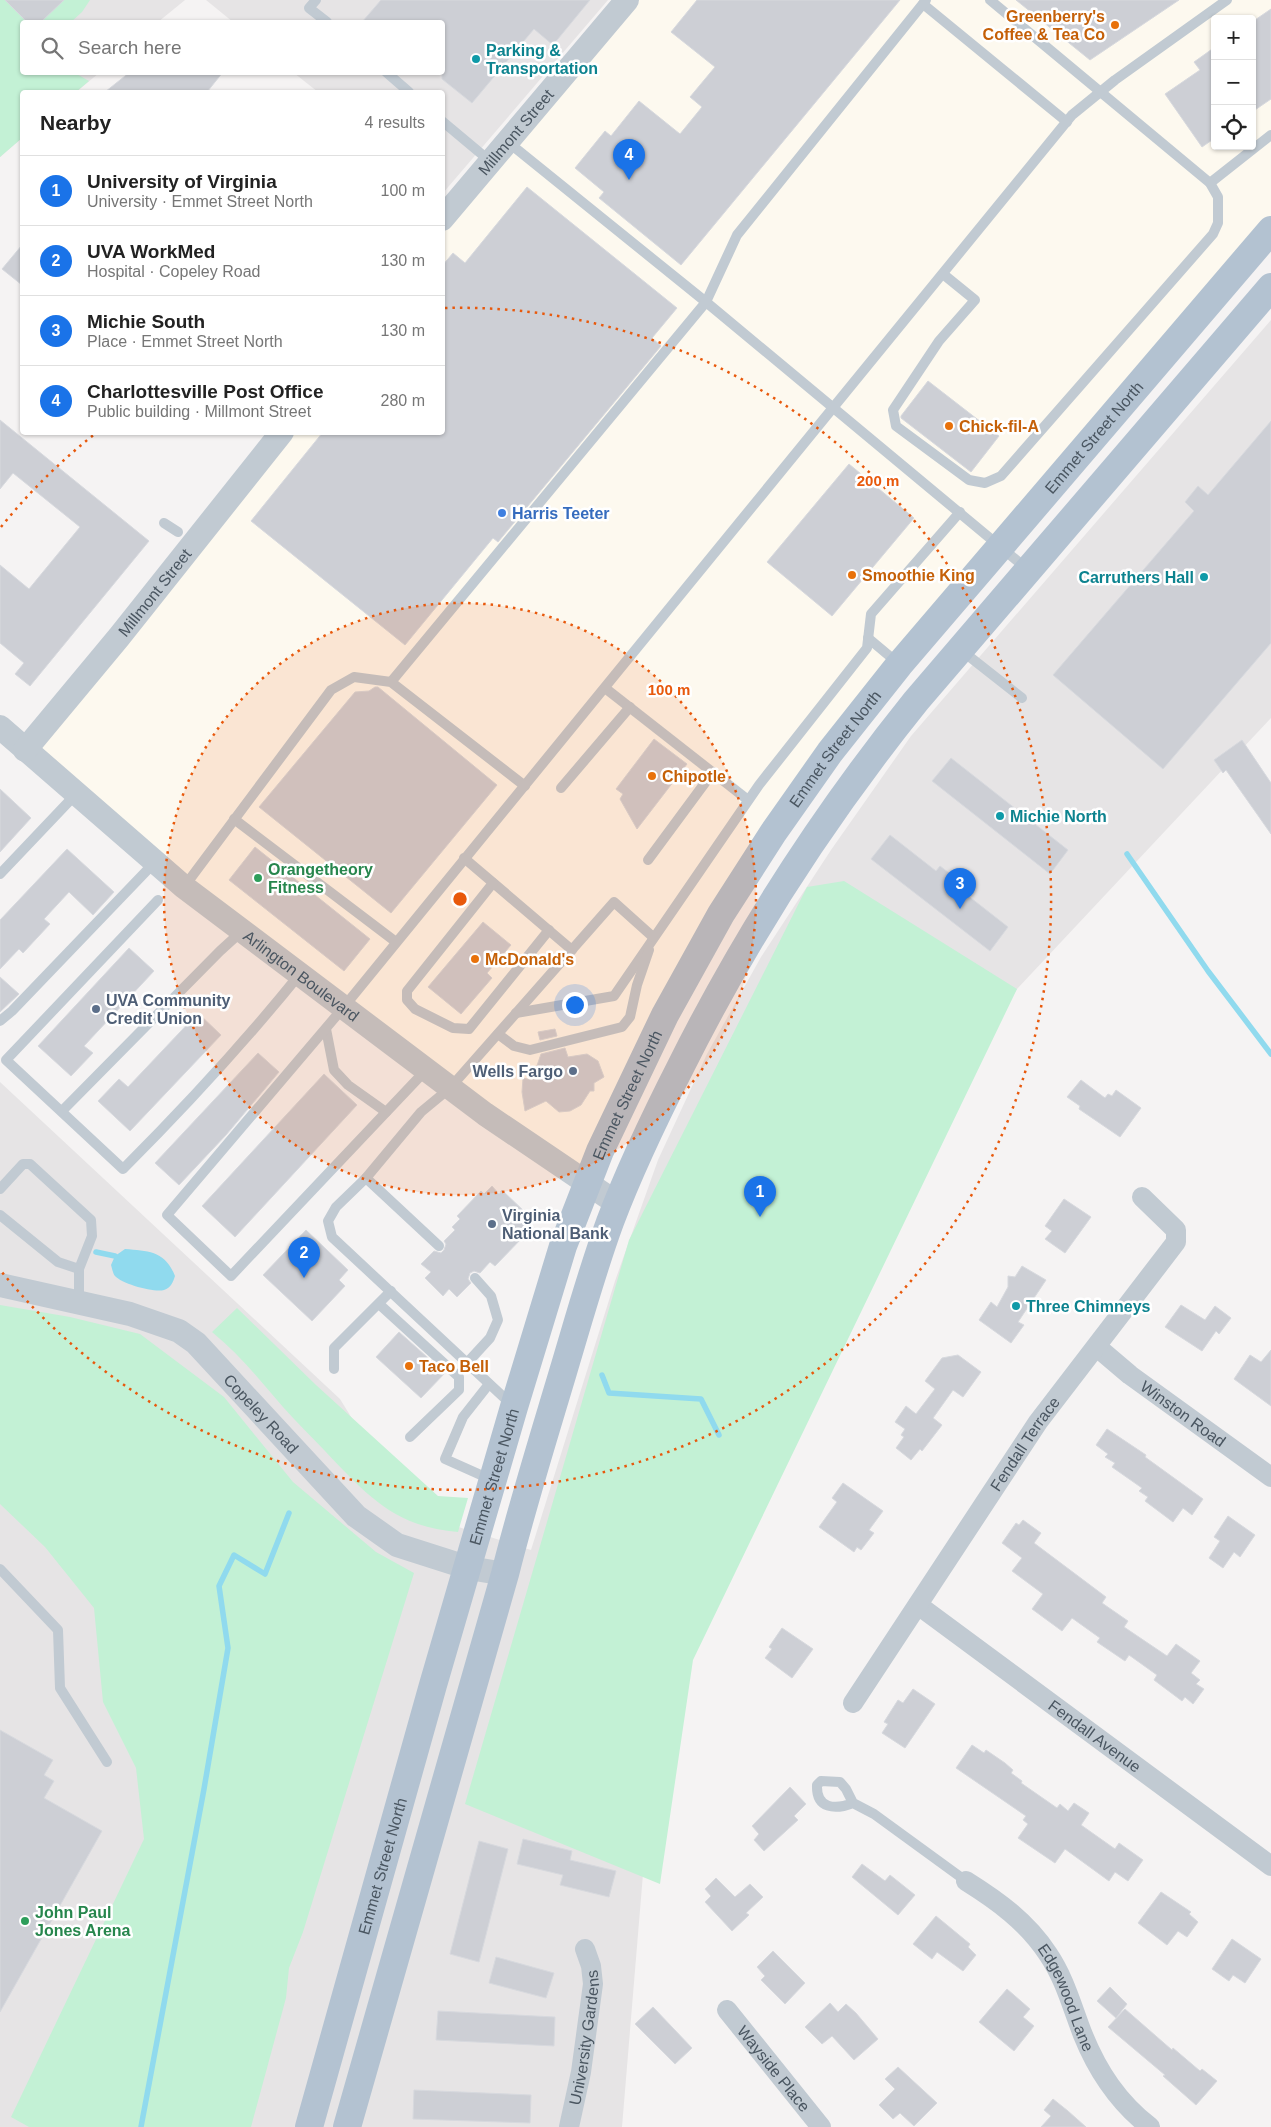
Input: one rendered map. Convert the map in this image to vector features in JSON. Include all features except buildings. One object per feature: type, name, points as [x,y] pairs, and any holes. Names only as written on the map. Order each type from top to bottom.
[{"type":"main road","name":"Emmet Street North","points":[[309,2127],[433,1685],[563,1246],[586,1183],[616,1114],[665,1015],[721,914],[773,833],[830,752],[899,665],[1271,230]]},
{"type":"main road","name":"Emmet Street North","points":[[347,2127],[505,1574],[522,1506],[584,1301],[618,1204],[652,1124],[702,1024],[780,890],[874,753],[960,649],[1271,287]]},
{"type":"street","name":"Millmont Street","points":[[445,216],[509,143],[628,0]]},
{"type":"street","name":"Millmont Street","points":[[10,739],[119,637],[280,435]]},
{"type":"street","name":"Arlington Boulevard","points":[[10,739],[184,886],[299,975],[450,1088],[618,1204]]},
{"type":"street","name":"Fendall Terrace","points":[[853,1703],[1038,1422],[1176,1242],[1176,1230],[1142,1197]]},
{"type":"street","name":"Copeley Road","points":[[0,1285],[130,1314],[179,1331],[196,1343],[356,1516],[397,1545],[469,1568],[505,1574]]},
{"type":"street","name":"Winston Road","points":[[1097,1347],[1130,1375],[1271,1477]]},
{"type":"street","name":"Fendall Avenue","points":[[918,1604],[1271,1866]]},
{"type":"street","name":"Edgewood Lane","points":[[966,1881],[1016,1916],[1044,1948],[1064,1983],[1083,2034],[1100,2072],[1116,2096],[1150,2127]]},
{"type":"street","name":"University Gardens","points":[[570,2127],[583,2063],[593,1984],[591,1966],[585,1949]]},
{"type":"street","name":"Wayside Place","points":[[726,2010],[821,2127]]},
{"type":"lane","points":[[316,0],[310,8],[325,20]]},
{"type":"lane","points":[[943,274],[975,300],[939,341],[893,410],[896,426],[969,480],[985,483],[1001,476],[1213,234],[1218,223],[1218,197],[1210,183],[990,0]]},
{"type":"lane","points":[[426,1070],[231,1276],[167,1215],[326,1029],[1067,122],[1100,92],[1226,0]]},
{"type":"lane","points":[[391,682],[706,302],[737,235],[924,2],[1067,122]]},
{"type":"lane","points":[[389,75],[407,90]]},
{"type":"lane","points":[[445,123],[492,162]]},
{"type":"lane","points":[[1210,183],[1271,135]]},
{"type":"lane","points":[[509,143],[706,302],[1028,570]]},
{"type":"lane","points":[[516,1013],[614,996],[653,937],[670,917],[748,800],[867,648],[871,614],[960,512]]},
{"type":"lane","points":[[164,523],[178,532]]},
{"type":"lane","points":[[868,638],[899,665]]},
{"type":"lane","points":[[960,649],[1022,698]]},
{"type":"lane","points":[[184,886],[331,690],[354,677],[391,682],[525,786]]},
{"type":"lane","points":[[605,688],[748,800]]},
{"type":"lane","points":[[560,788],[630,707]]},
{"type":"lane","points":[[648,860],[713,772]]},
{"type":"lane","points":[[0,874],[76,794]]},
{"type":"lane","points":[[234,819],[396,942]]},
{"type":"lane","points":[[464,858],[572,950]]},
{"type":"lane","points":[[0,1021],[12,1012],[155,862]]},
{"type":"lane","points":[[493,883],[408,991],[408,1000],[415,1008],[453,1028],[469,1029],[549,930]]},
{"type":"lane","points":[[158,900],[6,1060],[123,1169],[184,1108],[271,1010],[299,975]]},
{"type":"lane","points":[[514,1407],[332,1237],[328,1221],[336,1207],[366,1178],[421,1112],[450,1088],[614,902],[653,937]]},
{"type":"lane","points":[[62,1111],[242,931]]},
{"type":"lane","points":[[498,1034],[514,1046],[530,1050],[622,1027],[630,1017],[637,985],[653,937]]},
{"type":"lane","points":[[326,1029],[334,1070],[348,1085],[386,1112]]},
{"type":"lane","points":[[0,1189],[23,1164],[30,1164],[91,1220],[92,1236],[79,1269],[79,1302]]},
{"type":"lane","points":[[366,1178],[439,1246]]},
{"type":"lane","points":[[0,1215],[58,1262],[79,1269]]},
{"type":"lane","points":[[467,1363],[490,1338],[498,1320],[491,1296],[476,1278]]},
{"type":"lane","points":[[334,1369],[334,1348],[391,1291]]},
{"type":"lane","points":[[379,1304],[459,1377],[459,1390],[410,1437]]},
{"type":"lane","points":[[489,1384],[463,1417],[441,1458],[493,1480]]},
{"type":"lane","points":[[0,1569],[58,1630],[60,1688],[107,1762]]},
{"type":"lane","points":[[853,1803],[874,1814],[966,1881]]},
{"type":"shaded area","points":[[0,0],[185,0],[160,20],[20,20],[20,75],[97,75],[78,90],[20,90],[20,140],[0,157]]},
{"type":"shaded area","points":[[206,0],[608,0],[445,191],[445,90],[315,90],[297,75],[445,75],[445,20],[231,20]]},
{"type":"shaded area","points":[[627,0],[1271,0],[1271,231],[1000,546],[721,914],[586,1183],[25,750],[277,435],[445,435],[445,226]]},
{"type":"shaded area","points":[[1271,320],[1271,718],[1017,989],[667,1585],[622,2127],[0,2127],[0,1082],[340,1399],[390,1480],[430,1518],[531,1550],[615,1281],[658,1160],[707,1054],[761,957],[831,850],[911,736]]},
{"type":"green space","points":[[0,0],[90,0],[82,12],[73,20],[20,20],[20,75],[78,75],[89,81],[78,90],[20,90],[20,140],[0,157]]},
{"type":"green space","points":[[844,881],[1017,989],[693,1660],[660,1884],[465,1804],[629,1240],[807,887]]},
{"type":"green space","points":[[0,1305],[70,1317],[140,1334],[224,1397],[293,1482],[376,1552],[414,1573],[303,1932],[289,1968],[286,1998],[251,2127],[29,2127],[11,2117],[144,1839],[136,1768],[103,1702],[94,1608],[45,1547],[0,1504]]},
{"type":"green space","points":[[237,1308],[316,1385],[438,1496],[468,1498],[458,1532],[436,1529],[399,1516],[383,1506],[354,1481],[288,1413],[241,1359],[212,1332]]},
{"type":"water","points":[[125,1249],[149,1252],[161,1257],[171,1268],[175,1276],[170,1286],[160,1291],[146,1289],[131,1285],[115,1276],[111,1265],[115,1256]]},
{"type":"waterway","points":[[1127,854],[1208,971],[1271,1054]]},
{"type":"waterway","points":[[96,1252],[115,1256]]},
{"type":"waterway","points":[[602,1375],[609,1393],[701,1399],[719,1435]]},
{"type":"waterway","points":[[141,2127],[204,1789],[228,1648],[219,1586],[234,1555],[265,1574],[289,1513]]},
{"type":"place","name":"Greenberry's Coffee & Tea Co","points":[[1115,25]]},
{"type":"place","name":"Parking & Transportation","points":[[476,59]]},
{"type":"place","name":"Charlottesville Post Office","points":[[629,180]]},
{"type":"place","name":"Chick-fil-A","points":[[949,426]]},
{"type":"place","name":"Harris Teeter","points":[[502,513]]},
{"type":"place","name":"Smoothie King","points":[[852,575]]},
{"type":"place","name":"Carruthers Hall","points":[[1204,577]]},
{"type":"place","name":"Chipotle","points":[[652,776]]},
{"type":"place","name":"Michie North","points":[[1000,816]]},
{"type":"place","name":"Orangetheory Fitness","points":[[258,878]]},
{"type":"place","name":"Michie South","points":[[960,909]]},
{"type":"place","name":"McDonald's","points":[[475,959]]},
{"type":"place","name":"UVA Community Credit Union","points":[[96,1009]]},
{"type":"place","name":"Wells Fargo","points":[[573,1071]]},
{"type":"place","name":"University of Virginia","points":[[760,1217]]},
{"type":"place","name":"Virginia National Bank","points":[[492,1224]]},
{"type":"place","name":"UVA WorkMed","points":[[304,1278]]},
{"type":"place","name":"Three Chimneys","points":[[1016,1306]]},
{"type":"place","name":"Taco Bell","points":[[409,1366]]},
{"type":"place","name":"John Paul Jones Arena","points":[[25,1921]]}]
